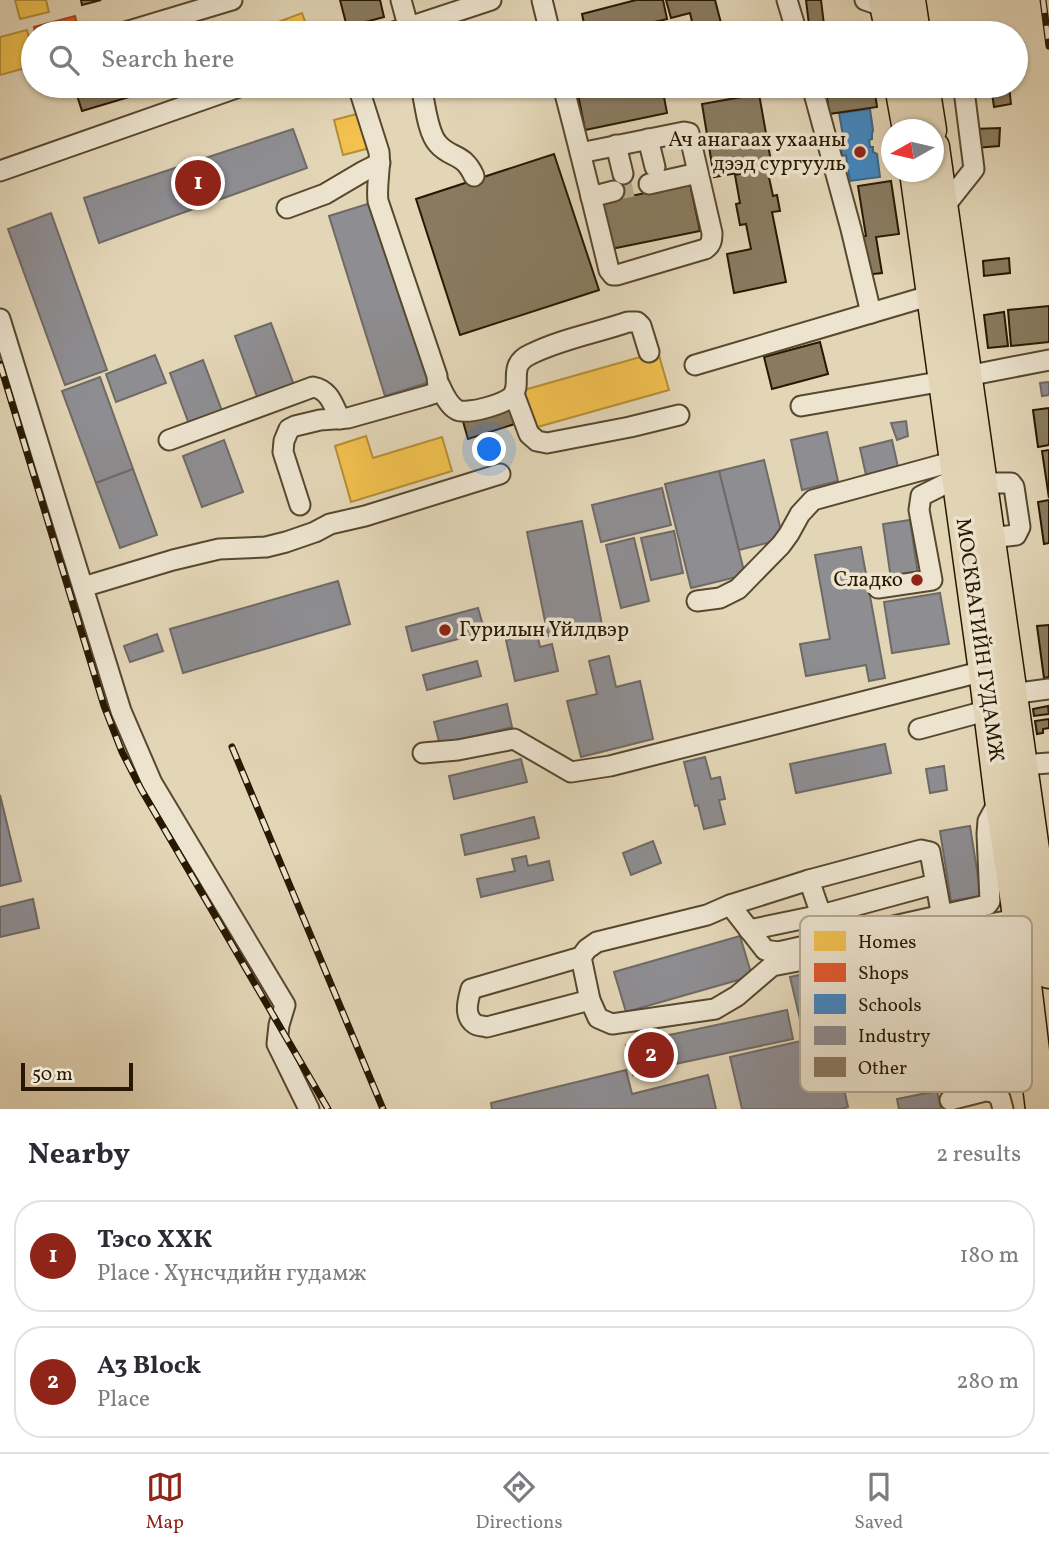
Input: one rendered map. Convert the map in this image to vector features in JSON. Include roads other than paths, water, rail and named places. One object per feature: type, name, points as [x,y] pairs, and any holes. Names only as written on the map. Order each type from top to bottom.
[{"type":"highway","points":[[887,8],[902,21]]},
{"type":"highway","points":[[902,98],[906,119]]},
{"type":"highway","points":[[926,98],[929,119]]},
{"type":"highway","name":"МОСКВАГИЙН ГУДАМЖ","points":[[916,182],[932,295],[955,378]]},
{"type":"highway","name":"МОСКВАГИЙН ГУДАМЖ","points":[[939,182],[984,671],[1036,764],[1048,964]]},
{"type":"highway","name":"МОСКВАГИЙН ГУДАМЖ","points":[[965,474],[990,538],[1001,702],[1000,799],[1018,916]]},
{"type":"highway","name":"МОСКВАГИЙН ГУДАМЖ","points":[[1032,1036],[1041,1109]]},
{"type":"street","points":[[162,21],[232,0]]},
{"type":"street","points":[[401,0],[402,21]]},
{"type":"street","points":[[426,21],[464,4],[491,0]]},
{"type":"street","points":[[542,0],[548,21]]},
{"type":"street","points":[[787,0],[793,21]]},
{"type":"street","points":[[1,168],[207,98]]},
{"type":"street","points":[[362,98],[379,152],[376,189],[378,201],[439,384],[450,404],[461,412],[502,402],[514,394]]},
{"type":"street","points":[[424,98],[436,142],[464,161],[474,176]]},
{"type":"street","points":[[567,98],[580,153],[591,197],[610,270],[613,275],[709,246],[712,233],[689,133],[580,153]]},
{"type":"street","points":[[815,98],[871,313]]},
{"type":"street","points":[[943,208],[974,169],[965,98]]},
{"type":"street","points":[[648,139],[652,176],[698,173]]},
{"type":"street","points":[[591,197],[619,183],[616,145]]},
{"type":"street","points":[[287,208],[325,194],[380,163]]},
{"type":"street","points":[[695,365],[932,295]]},
{"type":"street","points":[[0,319],[121,711],[152,783],[285,1005],[277,1044],[309,1109]]},
{"type":"street","points":[[649,352],[641,326],[637,322],[628,322],[557,344],[523,358],[517,368],[514,394],[529,434],[537,441],[547,443],[679,415]]},
{"type":"street","points":[[801,406],[1049,360]]},
{"type":"street","points":[[300,505],[283,452],[289,429],[320,420],[340,419],[426,396],[435,393],[439,384]]},
{"type":"street","points":[[169,440],[313,387],[321,388],[328,395],[340,419]]},
{"type":"street","points":[[83,587],[219,549],[266,547],[286,542],[330,524],[379,512],[500,474]]},
{"type":"street","points":[[878,588],[932,580],[919,510],[921,496],[965,474]]},
{"type":"street","points":[[697,601],[720,598],[738,589],[781,545],[800,514],[813,500],[965,474]]},
{"type":"street","points":[[423,754],[514,739],[571,772],[610,766],[984,671]]},
{"type":"street","points":[[919,729],[1049,689]]},
{"type":"street","points":[[946,916],[989,904],[988,821],[1000,799]]},
{"type":"street","points":[[590,1000],[487,1027],[474,1024],[467,1014],[471,989],[581,957],[597,942],[707,915],[809,880],[920,850],[930,852],[942,916]]},
{"type":"street","points":[[809,880],[821,915]]},
{"type":"street","points":[[816,916],[936,884]]},
{"type":"street","points":[[730,905],[765,950],[800,950]]},
{"type":"street","points":[[749,930],[800,919]]},
{"type":"street","points":[[581,957],[590,1000],[598,1018],[612,1024],[715,1009],[737,996],[772,966],[800,957]]},
{"type":"street","points":[[950,1100],[981,1092]]},
{"type":"street","points":[[995,1092],[1003,1109]]},
{"type":"tunnel","points":[[614,191],[649,184]]},
{"type":"railway","points":[[1043,0],[1049,46]]},
{"type":"railway","points":[[0,364],[104,706],[122,752],[328,1109]]},
{"type":"railway","points":[[232,747],[383,1109]]},
{"type":"place","name":"Ач анагаах ухааны дээд сургууль","points":[[860,152]]},
{"type":"place","name":"Тэсо ХХК","points":[[198,183]]},
{"type":"place","name":"Сладко","points":[[917,580]]},
{"type":"place","name":"Гурилын Үйлдвэр","points":[[445,630]]},
{"type":"place","name":"A3 Block","points":[[651,1055]]}]
